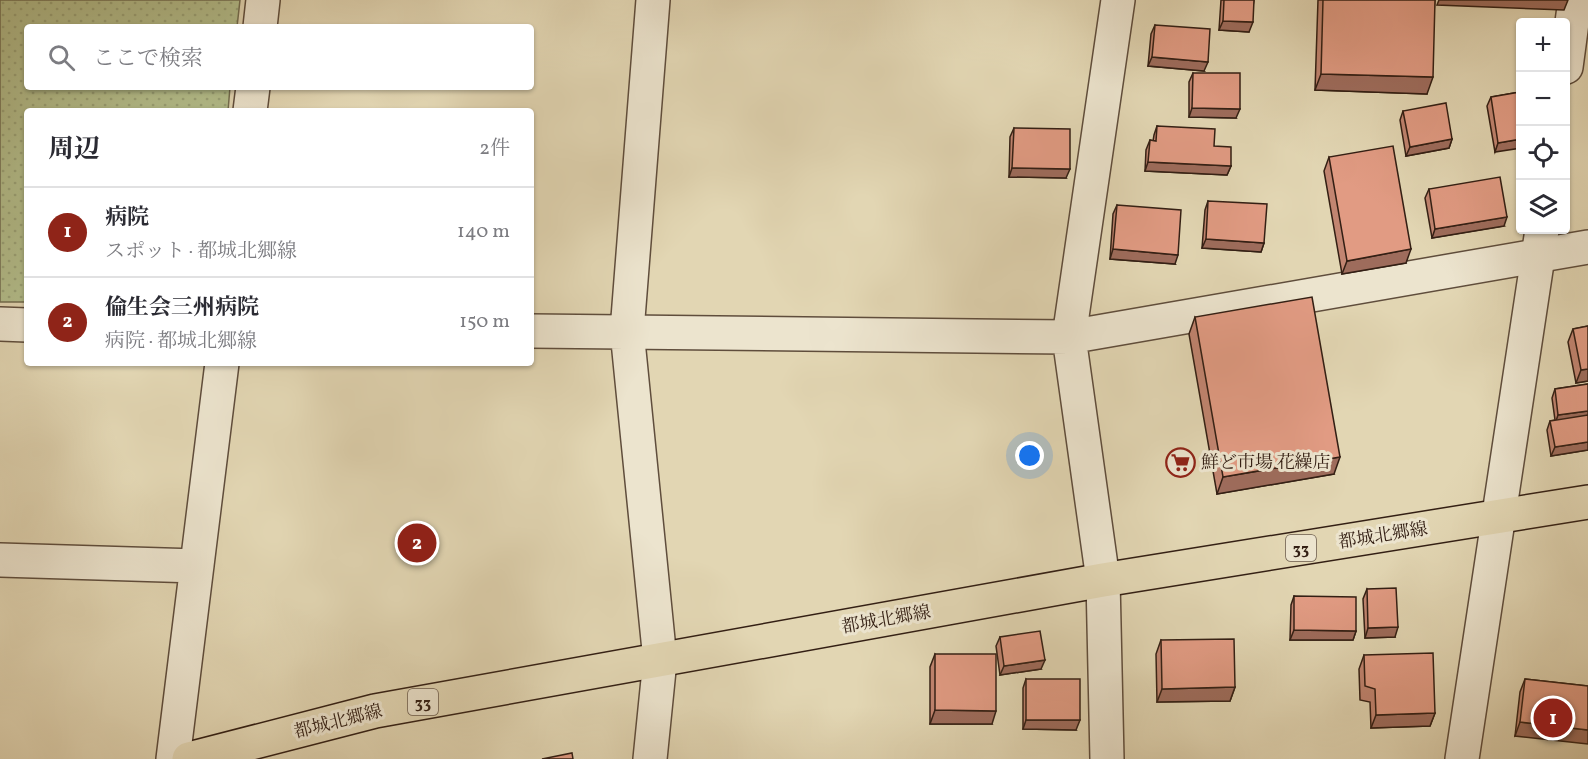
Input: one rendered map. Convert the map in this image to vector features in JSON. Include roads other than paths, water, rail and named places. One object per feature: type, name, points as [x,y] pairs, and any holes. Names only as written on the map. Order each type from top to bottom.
[{"type":"main road","name":"都城北郷線","points":[[189,759],[375,711],[1103,580],[1588,502]]},
{"type":"street","points":[[260,24],[263,0]]},
{"type":"street","points":[[650,759],[660,660],[627,331],[653,0]]},
{"type":"street","points":[[1107,759],[1103,580],[1069,337],[1118,0]]},
{"type":"street","points":[[1570,37],[1575,0]]},
{"type":"street","points":[[250,108],[253,90]]},
{"type":"street","points":[[534,331],[1069,337],[1540,242],[1588,247]]},
{"type":"street","points":[[1462,759],[1540,242]]},
{"type":"street","points":[[0,324],[24,325]]},
{"type":"street","points":[[173,759],[222,366]]},
{"type":"street","points":[[0,560],[197,566]]},
{"type":"place","name":"鮮ど市場 花繰店","points":[[1180,462]]},
{"type":"place","name":"倫生会三州病院","points":[[417,543]]},
{"type":"place","name":"病院","points":[[1553,718]]}]
